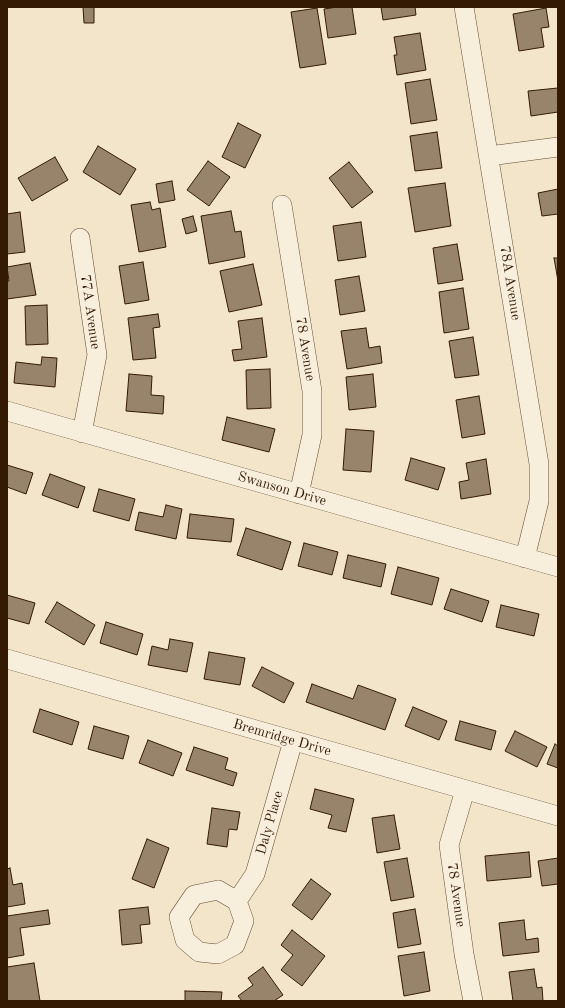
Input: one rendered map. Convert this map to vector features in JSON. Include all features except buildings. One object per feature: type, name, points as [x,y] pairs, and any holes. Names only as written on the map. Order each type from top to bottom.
[{"type":"street","name":"78A Avenue","points":[[464,7],[539,464],[539,501],[526,558]]},
{"type":"street","points":[[489,156],[558,147]]},
{"type":"street","name":"78 Avenue","points":[[282,205],[312,391],[312,435],[299,494]]},
{"type":"street","name":"77A Avenue","points":[[80,238],[97,355],[82,433]]},
{"type":"street","name":"Swanson Drive","points":[[7,412],[558,567]]},
{"type":"street","name":"Bremridge Drive","points":[[7,659],[558,816]]},
{"type":"street","name":"Daly Place","points":[[237,901],[255,874],[293,741]]},
{"type":"street","name":"78 Avenue","points":[[465,790],[449,845],[464,954],[473,1001]]}]
